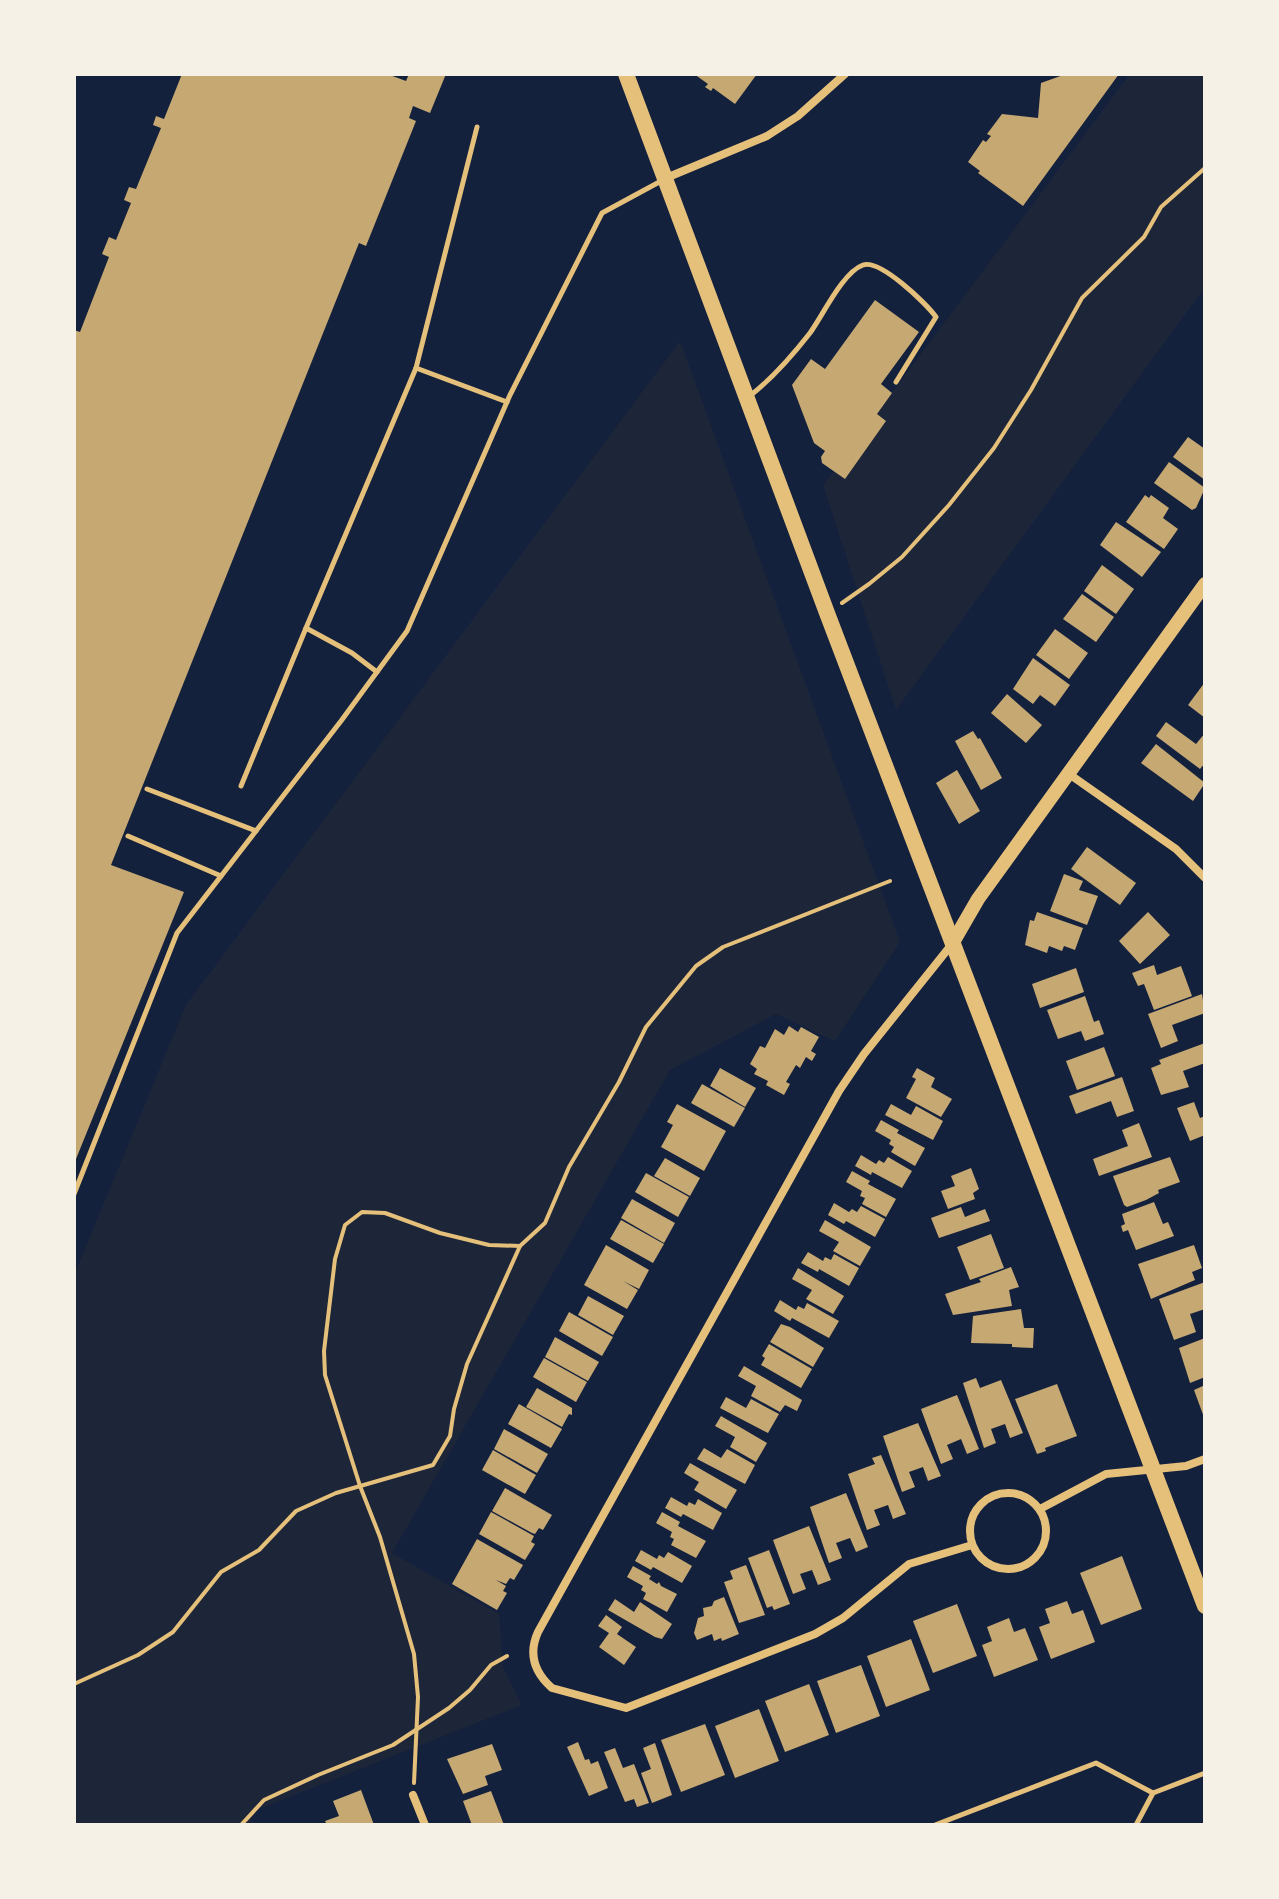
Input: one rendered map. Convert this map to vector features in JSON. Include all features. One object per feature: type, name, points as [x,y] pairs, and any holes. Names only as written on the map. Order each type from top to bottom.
[{"type":"main road","points":[[626,74],[952,944],[1205,1606]]},
{"type":"street","points":[[666,178],[767,136],[798,116],[845,74]]},
{"type":"street","points":[[972,1545],[909,1564],[843,1618],[815,1634],[626,1708],[552,1688],[534,1665],[532,1648],[538,1632],[839,1091],[864,1054],[952,944],[978,899],[1205,584]]},
{"type":"street","points":[[1069,774],[1166,842],[1205,878]]},
{"type":"street","points":[[1040,1509],[1106,1474],[1186,1466],[1205,1459]]},
{"type":"street","points":[[1003,1493],[1017,1494],[1040,1509],[1046,1523],[1046,1537],[1041,1551],[1032,1561],[1019,1568],[1005,1570],[991,1566],[972,1545],[969,1531],[972,1518],[979,1506],[990,1497],[1003,1493]]},
{"type":"street","points":[[413,1795],[425,1825]]},
{"type":"lane","points":[[241,786],[416,368],[477,127]]},
{"type":"lane","points":[[74,1194],[177,933],[407,631],[507,402],[602,213],[666,178]]},
{"type":"lane","points":[[747,398],[774,376],[811,332],[848,276],[869,264],[883,269],[936,317],[896,382]]},
{"type":"lane","points":[[416,368],[507,402]]},
{"type":"lane","points":[[306,628],[352,653],[377,672]]},
{"type":"lane","points":[[147,789],[256,831]]},
{"type":"lane","points":[[128,836],[221,876]]},
{"type":"lane","points":[[935,1825],[1096,1763],[1153,1793]]},
{"type":"lane","points":[[1136,1825],[1153,1793],[1205,1773]]},
{"type":"path","points":[[827,613],[902,557],[949,505],[994,448],[1082,298],[1144,237],[1161,207],[1205,168]]},
{"type":"path","points":[[74,1684],[138,1655],[173,1632],[221,1572],[259,1550],[296,1511],[336,1493],[433,1465],[450,1436],[467,1364],[520,1246],[545,1223],[569,1167],[619,1082],[646,1027],[696,966],[723,947],[890,881]]},
{"type":"path","points":[[413,1795],[418,1697],[414,1654],[380,1537],[360,1486],[325,1375],[324,1351],[335,1259],[345,1225],[362,1212],[385,1213],[440,1233],[489,1245],[520,1246]]},
{"type":"path","points":[[241,1825],[264,1800],[393,1745],[449,1708],[470,1690],[491,1665],[507,1656]]},
{"type":"shaded area","points":[[1130,74],[1205,74],[1205,287],[896,710],[823,485]]},
{"type":"shaded area","points":[[680,341],[900,942],[835,1041],[776,1014],[670,1070],[392,1553],[499,1614],[503,1667],[522,1705],[249,1813],[252,1825],[74,1825],[74,1275],[186,1005]]},
{"type":"building","points":[[182,74],[387,74],[406,81],[409,74],[446,74],[430,113],[413,106],[409,118],[416,121],[366,246],[359,243],[111,865],[184,892],[74,1164],[74,330],[80,332],[109,257],[102,254],[109,237],[116,240],[131,203],[124,200],[129,187],[136,189],[161,128],[153,125],[156,116],[164,119]]},
{"type":"building","points":[[694,74],[757,74],[735,104],[713,88],[711,91],[705,87],[708,84]]},
{"type":"building","points":[[1066,74],[1119,74],[1023,206],[968,162],[983,140],[986,142],[991,136],[987,134],[1002,114],[1038,118],[1041,83]]},
{"type":"building","points":[[875,300],[919,332],[881,384],[892,393],[877,414],[886,421],[845,479],[822,463],[821,457],[825,451],[814,443],[792,385],[811,359],[825,369]]},
{"type":"building","points":[[1188,437],[1205,449],[1205,480],[1173,457]]},
{"type":"building","points":[[1169,462],[1205,488],[1196,508],[1192,510],[1154,483]]},
{"type":"building","points":[[1145,495],[1149,498],[1151,495],[1169,508],[1163,518],[1178,529],[1164,549],[1126,522]]},
{"type":"building","points":[[1116,522],[1161,552],[1142,577],[1100,545]]},
{"type":"building","points":[[1102,565],[1134,589],[1116,614],[1084,591]]},
{"type":"building","points":[[1082,594],[1114,617],[1096,642],[1063,619]]},
{"type":"building","points":[[1055,629],[1088,653],[1069,679],[1036,655]]},
{"type":"building","points":[[1033,658],[1070,685],[1055,706],[1040,695],[1033,704],[1013,689]]},
{"type":"building","points":[[1205,682],[1205,718],[1188,705]]},
{"type":"building","points":[[1007,694],[1042,725],[1026,743],[991,713]]},
{"type":"building","points":[[1166,722],[1196,744],[1205,733],[1205,763],[1200,769],[1156,736]]},
{"type":"building","points":[[973,731],[1002,778],[981,790],[955,741]]},
{"type":"building","points":[[1156,744],[1205,783],[1193,801],[1141,763]]},
{"type":"building","points":[[957,770],[980,811],[959,824],[936,783]]},
{"type":"building","points":[[1087,847],[1136,883],[1120,905],[1071,869]]},
{"type":"building","points":[[1064,874],[1083,881],[1079,890],[1098,896],[1087,925],[1050,911]]},
{"type":"building","points":[[1037,912],[1083,928],[1075,950],[1064,946],[1062,951],[1049,946],[1047,953],[1025,945],[1030,920],[1034,921]]},
{"type":"building","points":[[1148,912],[1170,935],[1140,964],[1119,941]]},
{"type":"building","points":[[1154,965],[1157,975],[1181,966],[1192,996],[1154,1010],[1144,984],[1138,986],[1132,973]]},
{"type":"building","points":[[1076,968],[1084,992],[1040,1008],[1032,984]]},
{"type":"building","points":[[1202,994],[1205,1013],[1172,1025],[1178,1041],[1161,1048],[1148,1014]]},
{"type":"building","points":[[1085,996],[1094,1022],[1099,1020],[1104,1034],[1085,1041],[1081,1031],[1058,1039],[1047,1010]]},
{"type":"building","points":[[789,1026],[798,1032],[801,1027],[819,1037],[811,1051],[816,1054],[812,1061],[806,1057],[800,1068],[796,1065],[786,1082],[790,1084],[784,1095],[766,1085],[768,1081],[754,1074],[757,1069],[750,1064],[760,1046],[765,1048],[775,1029],[784,1035]]},
{"type":"building","points":[[1205,1043],[1205,1063],[1183,1071],[1189,1087],[1161,1095],[1151,1068],[1161,1064],[1159,1060]]},
{"type":"building","points":[[1104,1047],[1115,1076],[1077,1090],[1066,1061]]},
{"type":"building","points":[[720,1068],[756,1088],[745,1107],[710,1086]]},
{"type":"building","points":[[917,1068],[935,1078],[931,1087],[952,1099],[941,1117],[906,1098],[916,1079],[912,1077]]},
{"type":"building","points":[[1122,1077],[1134,1111],[1117,1117],[1111,1101],[1076,1114],[1069,1096]]},
{"type":"building","points":[[702,1084],[745,1108],[734,1127],[691,1103]]},
{"type":"building","points":[[1194,1102],[1200,1118],[1205,1116],[1205,1135],[1190,1141],[1177,1108]]},
{"type":"building","points":[[677,1104],[726,1131],[704,1171],[661,1147],[673,1125],[667,1122]]},
{"type":"building","points":[[891,1104],[911,1115],[916,1106],[943,1121],[933,1140],[885,1115]]},
{"type":"building","points":[[881,1120],[925,1148],[915,1166],[891,1152],[894,1147],[889,1144],[891,1140],[875,1131]]},
{"type":"building","points":[[1139,1123],[1152,1157],[1099,1176],[1093,1159],[1128,1146],[1122,1130]]},
{"type":"building","points":[[861,1155],[876,1164],[879,1160],[884,1163],[888,1157],[912,1171],[902,1188],[855,1166]]},
{"type":"building","points":[[1170,1157],[1180,1182],[1158,1190],[1159,1193],[1146,1200],[1127,1207],[1124,1205],[1113,1176]]},
{"type":"building","points":[[665,1158],[700,1178],[690,1196],[654,1176]]},
{"type":"building","points":[[971,1168],[979,1189],[973,1193],[975,1199],[948,1209],[941,1191],[955,1186],[951,1176]]},
{"type":"building","points":[[852,1171],[896,1199],[886,1217],[862,1204],[865,1198],[860,1196],[862,1191],[846,1182]]},
{"type":"building","points":[[646,1173],[689,1197],[678,1217],[635,1192]]},
{"type":"building","points":[[632,1199],[675,1223],[664,1243],[621,1218]]},
{"type":"building","points":[[1154,1202],[1163,1224],[1168,1222],[1174,1236],[1136,1250],[1128,1230],[1123,1232],[1121,1226],[1125,1224],[1122,1214]]},
{"type":"building","points":[[834,1203],[849,1212],[852,1209],[857,1212],[861,1206],[885,1219],[875,1237],[828,1215]]},
{"type":"building","points":[[961,1207],[965,1217],[985,1209],[990,1221],[939,1238],[931,1218]]},
{"type":"building","points":[[621,1220],[664,1244],[653,1263],[610,1239]]},
{"type":"building","points":[[825,1220],[871,1247],[860,1266],[833,1251],[839,1242],[819,1231]]},
{"type":"building","points":[[991,1234],[1004,1268],[970,1280],[957,1247]]},
{"type":"building","points":[[606,1245],[649,1270],[639,1289],[623,1281],[638,1290],[627,1309],[584,1285]]},
{"type":"building","points":[[1194,1245],[1202,1268],[1192,1272],[1195,1280],[1151,1299],[1138,1264]]},
{"type":"building","points":[[808,1252],[823,1261],[825,1257],[831,1260],[834,1254],[859,1268],[849,1286],[801,1263]]},
{"type":"building","points":[[1011,1267],[1019,1287],[1009,1290],[1012,1306],[953,1315],[945,1294],[981,1282],[979,1279]]},
{"type":"building","points":[[798,1268],[844,1296],[833,1314],[806,1299],[812,1290],[792,1279]]},
{"type":"building","points":[[1205,1282],[1205,1309],[1190,1314],[1196,1332],[1174,1340],[1159,1299]]},
{"type":"building","points":[[588,1296],[624,1316],[613,1335],[578,1315]]},
{"type":"building","points":[[780,1300],[796,1310],[798,1306],[804,1309],[807,1303],[839,1321],[829,1338],[774,1311]]},
{"type":"building","points":[[1021,1309],[1024,1328],[1034,1328],[1033,1348],[971,1343],[973,1316]]},
{"type":"building","points":[[569,1312],[613,1337],[602,1356],[559,1331]]},
{"type":"building","points":[[781,1324],[824,1348],[813,1367],[770,1342]]},
{"type":"building","points":[[555,1337],[599,1362],[588,1381],[545,1357]]},
{"type":"building","points":[[1205,1338],[1205,1377],[1190,1383],[1179,1348]]},
{"type":"building","points":[[769,1344],[812,1369],[801,1388],[761,1365]]},
{"type":"building","points":[[544,1358],[587,1382],[576,1402],[533,1377]]},
{"type":"building","points":[[744,1366],[802,1400],[797,1411],[785,1405],[780,1412],[751,1396],[756,1386],[738,1376]]},
{"type":"building","points":[[976,1378],[980,1388],[1001,1380],[1023,1433],[1010,1438],[1005,1424],[991,1429],[996,1443],[984,1448],[963,1383]]},
{"type":"building","points":[[1057,1384],[1077,1436],[1037,1454],[1015,1399]]},
{"type":"building","points":[[1205,1385],[1205,1420],[1194,1390]]},
{"type":"building","points":[[537,1388],[572,1408],[572,1415],[569,1414],[562,1427],[526,1407]]},
{"type":"building","points":[[957,1395],[979,1449],[967,1454],[961,1439],[947,1445],[953,1459],[941,1464],[921,1409]]},
{"type":"building","points":[[726,1397],[746,1408],[751,1399],[779,1414],[768,1433],[720,1408]]},
{"type":"building","points":[[519,1404],[562,1429],[551,1448],[508,1424]]},
{"type":"building","points":[[721,1416],[767,1443],[756,1462],[730,1447],[735,1437],[715,1426]]},
{"type":"building","points":[[918,1423],[941,1476],[928,1481],[923,1467],[909,1472],[915,1487],[902,1492],[883,1436]]},
{"type":"building","points":[[504,1429],[548,1454],[537,1473],[494,1449]]},
{"type":"building","points":[[704,1448],[721,1458],[727,1449],[755,1465],[745,1484],[697,1459]]},
{"type":"building","points":[[493,1450],[536,1475],[525,1494],[482,1470]]},
{"type":"building","points":[[881,1455],[906,1514],[893,1519],[888,1505],[874,1510],[880,1525],[867,1530],[848,1474],[875,1464],[872,1458]]},
{"type":"building","points":[[690,1463],[737,1490],[726,1509],[694,1490],[699,1482],[684,1473]]},
{"type":"building","points":[[505,1488],[552,1515],[543,1530],[539,1528],[535,1534],[532,1533],[492,1511]]},
{"type":"building","points":[[846,1493],[868,1547],[856,1552],[850,1538],[836,1543],[842,1558],[829,1563],[810,1507]]},
{"type":"building","points":[[671,1497],[687,1506],[689,1502],[695,1505],[698,1499],[722,1513],[713,1530],[665,1508]]},
{"type":"building","points":[[491,1512],[534,1536],[531,1542],[535,1544],[525,1560],[479,1534]]},
{"type":"building","points":[[662,1512],[680,1522],[678,1526],[706,1541],[696,1558],[671,1545],[674,1539],[670,1537],[672,1532],[656,1523]]},
{"type":"building","points":[[809,1526],[831,1580],[818,1585],[812,1570],[800,1574],[806,1589],[793,1594],[773,1540]]},
{"type":"building","points":[[477,1539],[523,1565],[514,1580],[510,1578],[506,1584],[496,1580],[506,1586],[503,1591],[507,1593],[497,1610],[452,1584]]},
{"type":"building","points":[[641,1550],[657,1559],[659,1555],[664,1558],[668,1552],[692,1566],[682,1583],[635,1561]]},
{"type":"building","points":[[769,1550],[790,1604],[774,1610],[772,1606],[767,1608],[748,1558]]},
{"type":"building","points":[[1122,1556],[1142,1609],[1101,1625],[1080,1573]]},
{"type":"building","points":[[746,1565],[765,1615],[739,1623],[724,1582],[733,1579],[730,1571]]},
{"type":"building","points":[[633,1566],[677,1594],[667,1612],[643,1599],[646,1593],[641,1590],[643,1586],[627,1577]]},
{"type":"building","points":[[724,1597],[739,1634],[722,1641],[721,1638],[714,1641],[712,1634],[697,1640],[694,1633],[698,1618],[704,1616],[703,1608],[712,1606],[714,1601]]},
{"type":"building","points":[[615,1599],[634,1612],[640,1602],[672,1624],[662,1639],[655,1637],[608,1610]]},
{"type":"building","points":[[1067,1601],[1072,1614],[1083,1610],[1095,1642],[1051,1659],[1039,1627],[1050,1623],[1045,1609]]},
{"type":"building","points":[[957,1604],[977,1656],[933,1673],[913,1621]]},
{"type":"building","points":[[606,1615],[622,1627],[617,1634],[636,1647],[624,1665],[599,1647],[609,1633],[598,1626]]},
{"type":"building","points":[[1009,1618],[1014,1632],[1025,1628],[1038,1660],[994,1677],[982,1645],[992,1641],[987,1627]]},
{"type":"building","points":[[911,1639],[930,1690],[886,1707],[867,1656]]},
{"type":"building","points":[[861,1665],[880,1716],[836,1733],[817,1681]]},
{"type":"building","points":[[809,1684],[829,1735],[785,1752],[765,1701]]},
{"type":"building","points":[[759,1709],[779,1761],[735,1778],[715,1726]]},
{"type":"building","points":[[705,1724],[725,1775],[681,1792],[661,1740]]},
{"type":"building","points":[[578,1742],[585,1760],[589,1759],[591,1764],[598,1761],[608,1788],[589,1796],[567,1747]]},
{"type":"building","points":[[655,1743],[672,1795],[652,1803],[641,1773],[651,1769],[643,1748]]},
{"type":"building","points":[[492,1744],[502,1770],[485,1776],[488,1785],[463,1794],[447,1759]]},
{"type":"building","points":[[615,1748],[623,1768],[634,1764],[649,1803],[637,1807],[634,1799],[625,1802],[604,1752]]},
{"type":"building","points":[[361,1790],[374,1825],[327,1825],[325,1821],[339,1816],[333,1801]]},
{"type":"building","points":[[491,1791],[504,1825],[472,1825],[463,1801]]}]
